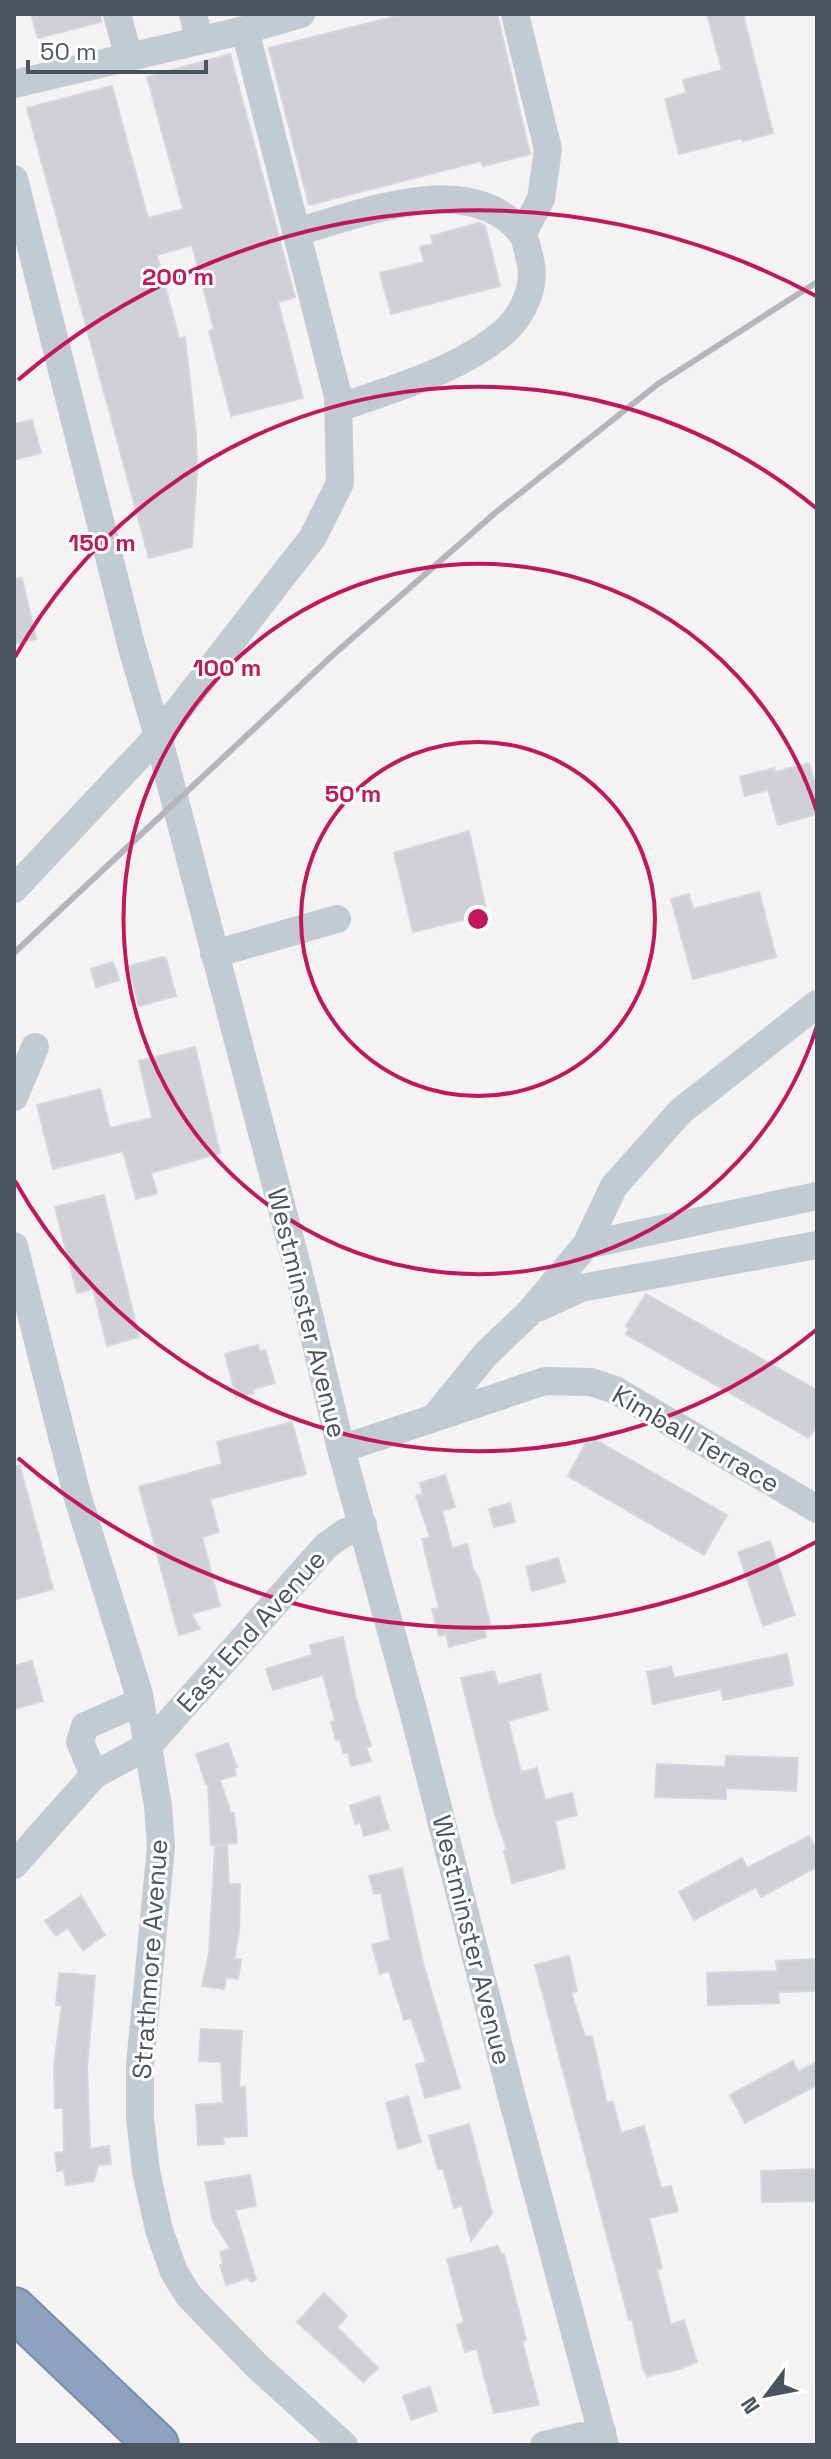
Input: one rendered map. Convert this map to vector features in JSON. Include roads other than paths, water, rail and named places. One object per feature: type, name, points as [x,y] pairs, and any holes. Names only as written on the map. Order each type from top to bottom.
[{"type":"highway","points":[[25,2319],[157,2445]]},
{"type":"street","points":[[117,14],[129,58]]},
{"type":"street","points":[[14,84],[129,58],[196,27],[245,30],[301,14]]},
{"type":"street","points":[[515,14],[548,149],[541,199],[523,233]]},
{"type":"street","points":[[14,889],[158,736],[313,537],[340,483],[338,396],[245,30]]},
{"type":"street","name":"Westminster Avenue","points":[[14,179],[132,648],[158,736],[300,1277],[341,1449],[604,2438]]},
{"type":"street","points":[[296,232],[396,205],[437,199],[467,200],[499,213],[523,233],[532,267],[529,291],[522,309],[506,330],[481,349],[446,367],[339,408]]},
{"type":"street","points":[[214,954],[337,919]]},
{"type":"street","points":[[434,1418],[486,1354],[529,1313],[586,1245],[614,1186],[681,1111],[817,1004]]},
{"type":"street","points":[[14,1097],[35,1047]]},
{"type":"street","points":[[586,1245],[817,1196]]},
{"type":"street","points":[[529,1313],[581,1288],[817,1245]]},
{"type":"street","name":"Strathmore Avenue","points":[[14,1246],[77,1495],[140,1702],[148,1746],[161,1847],[140,2065],[140,2118],[146,2171],[159,2230],[174,2272],[189,2296],[344,2445]]},
{"type":"street","name":"Kimball Terrace","points":[[341,1449],[545,1381],[591,1382],[615,1390],[817,1509]]},
{"type":"street","name":"East End Avenue","points":[[148,1746],[326,1546],[344,1533],[363,1525]]},
{"type":"street","points":[[94,1775],[80,1742],[85,1726],[140,1702]]},
{"type":"street","points":[[14,1865],[94,1775],[148,1746]]},
{"type":"street","points":[[544,2445],[604,2438]]},
{"type":"railway","points":[[14,953],[333,655],[495,513],[658,384],[817,282]]}]
